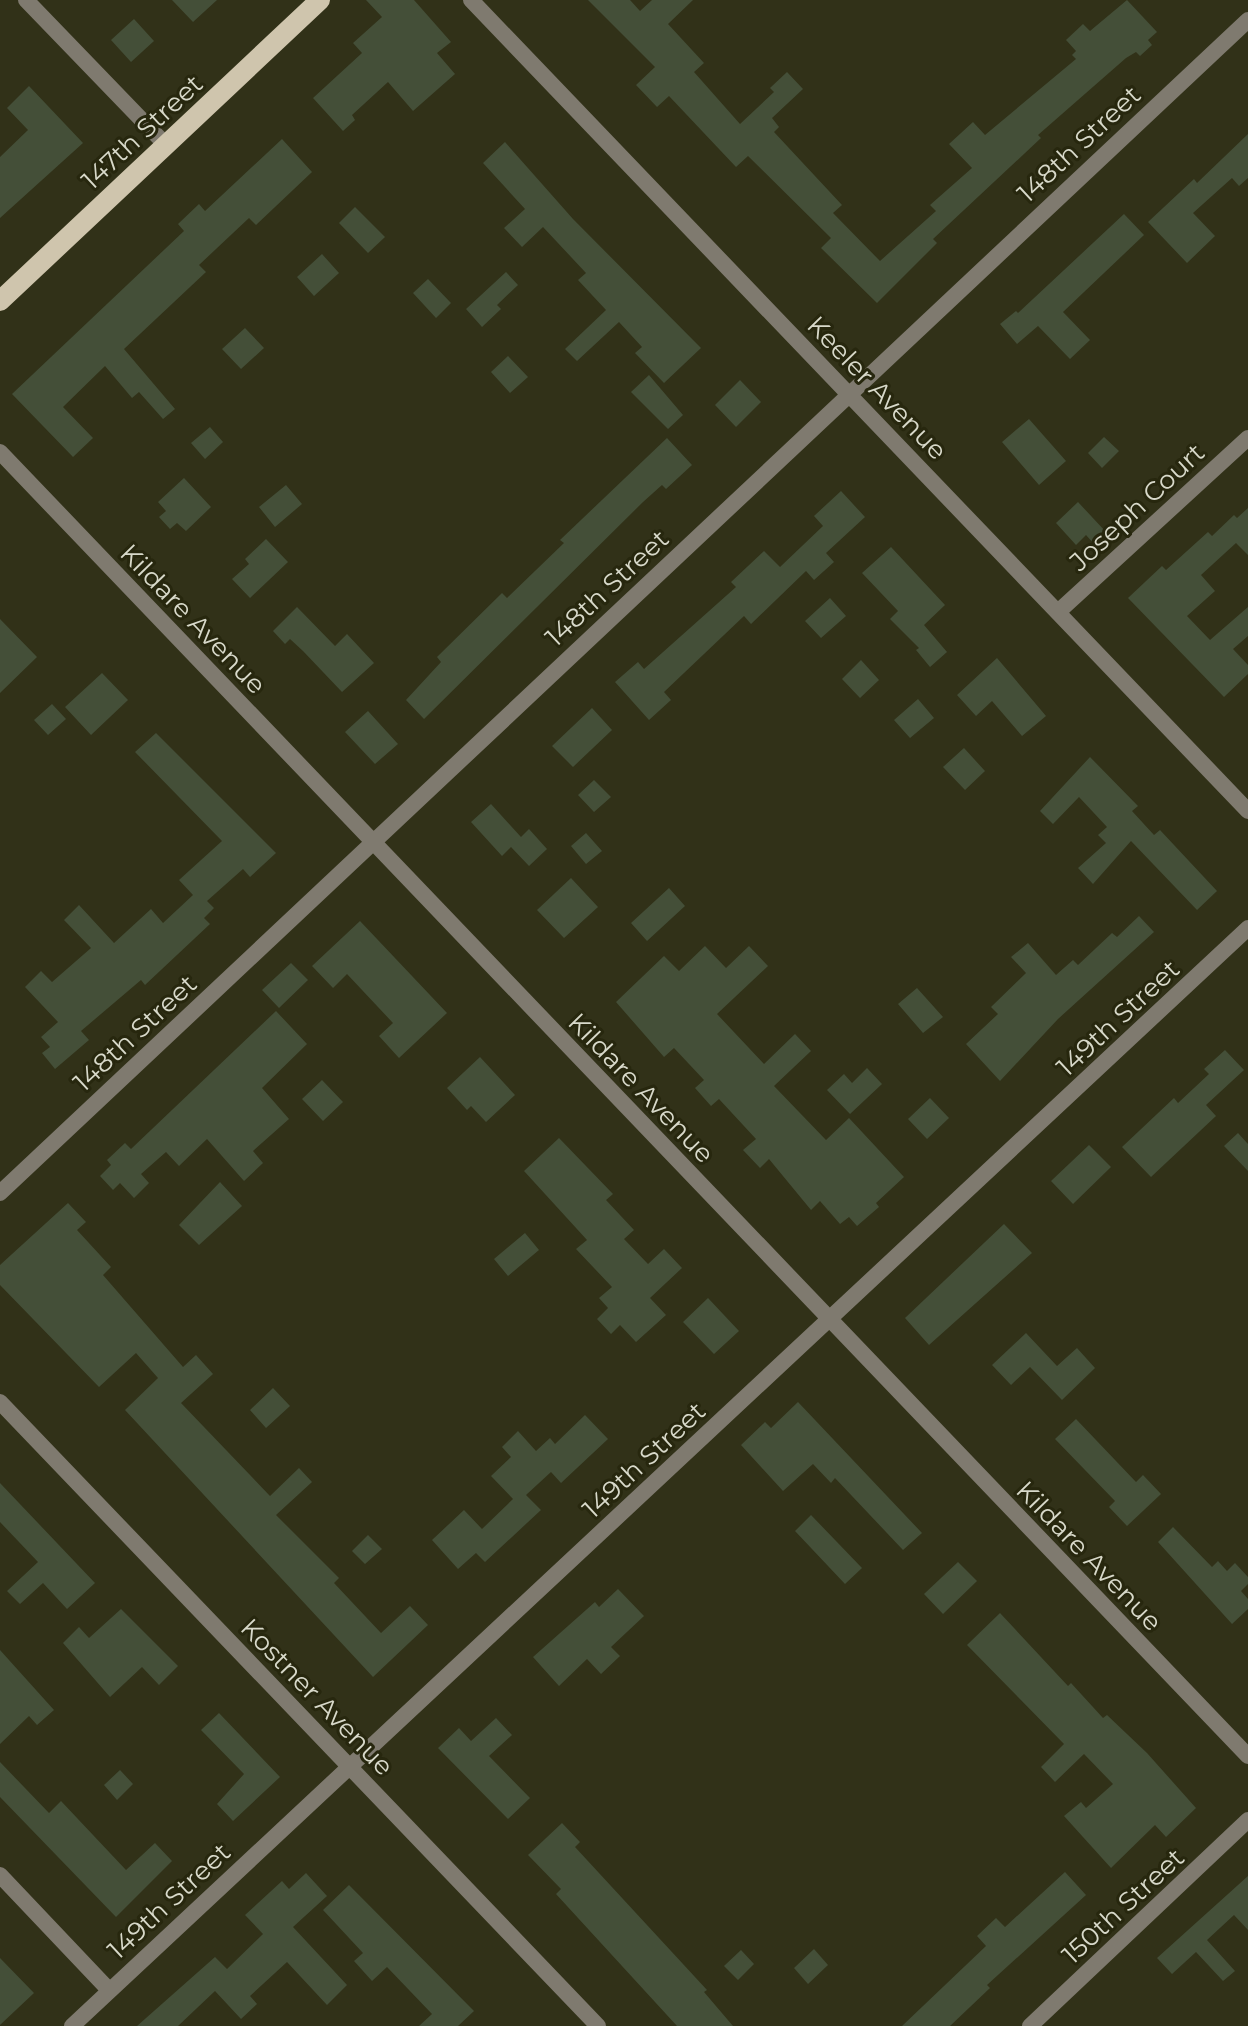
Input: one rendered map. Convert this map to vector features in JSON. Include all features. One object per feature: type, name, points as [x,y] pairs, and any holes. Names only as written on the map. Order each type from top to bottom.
[{"type":"main road","name":"147th Street","points":[[0,301],[320,0]]},
{"type":"street","points":[[26,0],[166,145]]},
{"type":"street","name":"Keeler Avenue","points":[[471,0],[1248,811]]},
{"type":"street","name":"148th Street","points":[[0,1193],[848,392],[1248,20]]},
{"type":"street","name":"Joseph Court","points":[[1058,612],[1248,438]]},
{"type":"street","name":"Kildare Avenue","points":[[0,452],[1248,1756]]},
{"type":"street","name":"149th Street","points":[[72,2026],[1248,928]]},
{"type":"street","name":"Kostner Avenue","points":[[0,1402],[598,2026]]},
{"type":"street","name":"150th Street","points":[[1030,2026],[1248,1820]]},
{"type":"street","points":[[0,1875],[109,1990]]},
{"type":"building","points":[[172,0],[217,0],[193,22]]},
{"type":"building","points":[[366,0],[414,0],[451,42],[437,53],[455,74],[413,111],[388,82],[352,115],[355,120],[343,131],[313,98],[362,53],[353,43],[382,17]]},
{"type":"building","points":[[588,0],[630,0],[640,11],[652,0],[693,0],[668,24],[704,63],[694,72],[740,124],[774,92],[770,88],[787,72],[803,89],[772,118],[779,127],[774,132],[842,205],[833,213],[880,261],[936,211],[930,205],[972,168],[949,144],[973,122],[985,135],[1076,59],[1072,55],[1076,51],[1066,40],[1083,24],[1090,31],[1127,0],[1157,32],[1148,40],[1152,45],[1140,56],[1136,52],[1126,58],[1038,135],[1041,138],[933,239],[937,243],[877,303],[821,248],[831,238],[748,156],[736,167],[669,96],[657,107],[636,85],[655,67]]},
{"type":"building","points":[[134,19],[154,41],[131,62],[111,40]]},
{"type":"building","points":[[29,86],[83,143],[0,218],[0,157],[28,130],[7,108]]},
{"type":"building","points":[[1248,134],[1248,178],[1239,186],[1232,178],[1193,213],[1215,236],[1187,263],[1148,222],[1194,179],[1197,183]]},
{"type":"building","points":[[282,139],[312,172],[256,225],[249,218],[199,265],[206,272],[124,349],[175,409],[163,419],[139,392],[132,398],[105,366],[63,407],[93,438],[73,457],[12,394],[184,231],[178,224],[199,204],[205,211]]},
{"type":"building","points":[[505,142],[573,219],[701,348],[664,383],[635,353],[642,347],[619,322],[577,361],[565,349],[606,310],[578,280],[586,273],[543,227],[522,247],[504,228],[525,209],[483,163]]},
{"type":"building","points":[[355,207],[385,237],[368,253],[339,223]]},
{"type":"building","points":[[1124,214],[1144,235],[1063,312],[1090,340],[1070,359],[1038,326],[1017,344],[1000,324],[1016,311],[1018,313]]},
{"type":"building","points":[[322,254],[339,273],[314,296],[297,277]]},
{"type":"building","points":[[506,272],[518,285],[497,305],[501,309],[482,327],[466,309]]},
{"type":"building","points":[[428,279],[451,303],[436,318],[413,293]]},
{"type":"building","points":[[245,328],[264,348],[241,369],[222,349]]},
{"type":"building","points":[[508,356],[528,377],[510,393],[491,372]]},
{"type":"building","points":[[649,375],[683,415],[668,429],[631,392]]},
{"type":"building","points":[[740,380],[761,402],[736,427],[715,405]]},
{"type":"building","points":[[1029,419],[1066,461],[1039,485],[1002,442]]},
{"type":"building","points":[[210,427],[223,442],[205,459],[191,443]]},
{"type":"building","points":[[1104,437],[1119,451],[1102,468],[1088,453]]},
{"type":"building","points":[[667,438],[692,465],[666,489],[662,485],[643,502],[424,719],[406,700],[441,662],[437,657],[502,593],[507,598],[564,543],[560,540]]},
{"type":"building","points":[[184,478],[211,507],[186,531],[177,523],[170,529],[159,517],[166,511],[158,502]]},
{"type":"building","points":[[286,485],[302,504],[275,527],[259,507]]},
{"type":"building","points":[[841,491],[865,517],[826,553],[834,562],[814,580],[806,571],[751,624],[744,616],[664,692],[671,700],[649,720],[615,682],[638,662],[644,669],[736,587],[731,582],[764,551],[780,567],[823,526],[814,516]]},
{"type":"building","points":[[1078,502],[1106,532],[1094,544],[1086,535],[1076,545],[1056,523]]},
{"type":"building","points":[[1248,508],[1248,555],[1236,543],[1201,575],[1215,591],[1187,616],[1210,640],[1248,607],[1248,636],[1233,649],[1248,665],[1248,674],[1224,697],[1128,598],[1162,566],[1166,570],[1208,532],[1212,536],[1234,515],[1237,518]]},
{"type":"building","points":[[266,539],[288,562],[250,598],[232,579],[249,564],[245,559]]},
{"type":"building","points":[[891,547],[945,605],[924,625],[947,652],[930,667],[916,650],[919,648],[890,619],[898,611],[862,573]]},
{"type":"building","points":[[830,598],[846,616],[821,638],[805,621]]},
{"type":"building","points":[[297,607],[335,646],[347,634],[374,663],[342,692],[290,639],[285,644],[273,631]]},
{"type":"building","points":[[0,619],[37,657],[0,693]]},
{"type":"building","points":[[997,658],[1046,716],[1022,736],[992,701],[976,716],[957,695]]},
{"type":"building","points":[[861,660],[879,680],[860,698],[842,679]]},
{"type":"building","points":[[102,673],[128,700],[91,735],[65,707]]},
{"type":"building","points":[[918,699],[934,718],[910,738],[894,720]]},
{"type":"building","points":[[52,704],[66,719],[48,735],[34,720]]},
{"type":"building","points":[[592,708],[612,730],[573,767],[552,746]]},
{"type":"building","points":[[368,711],[398,744],[375,764],[345,732]]},
{"type":"building","points":[[156,733],[276,853],[250,877],[243,869],[207,901],[214,908],[204,918],[210,924],[145,985],[141,980],[81,1031],[89,1040],[55,1069],[42,1053],[50,1047],[41,1037],[58,1022],[25,987],[41,971],[52,982],[91,948],[64,920],[79,905],[114,943],[151,909],[163,923],[193,895],[179,880],[222,841],[135,752]]},
{"type":"building","points":[[964,748],[985,771],[965,790],[943,767]]},
{"type":"building","points":[[1090,757],[1138,806],[1132,811],[1154,835],[1160,830],[1217,891],[1197,910],[1131,841],[1093,884],[1078,868],[1106,843],[1098,835],[1107,827],[1079,797],[1053,824],[1040,811]]},
{"type":"building","points":[[594,780],[611,797],[594,812],[578,795]]},
{"type":"building","points":[[491,804],[521,837],[529,829],[547,849],[529,866],[511,847],[502,856],[471,822]]},
{"type":"building","points":[[586,833],[602,851],[586,864],[571,846]]},
{"type":"building","points":[[571,878],[598,907],[564,938],[537,910]]},
{"type":"building","points":[[669,888],[685,906],[647,941],[631,923]]},
{"type":"building","points":[[1139,916],[1154,932],[1058,1019],[1000,1081],[966,1044],[998,1014],[991,1007],[1026,973],[1011,957],[1028,943],[1056,975],[1073,960],[1078,965],[1112,933],[1117,937]]},
{"type":"building","points":[[360,921],[447,1013],[399,1058],[379,1036],[393,1023],[347,974],[333,988],[312,966]]},
{"type":"building","points":[[705,946],[726,968],[749,946],[768,966],[717,1014],[764,1064],[795,1034],[811,1051],[774,1086],[826,1140],[849,1118],[904,1177],[876,1203],[879,1207],[857,1226],[849,1217],[840,1224],[820,1201],[811,1210],[769,1159],[760,1168],[743,1150],[756,1139],[719,1099],[711,1106],[695,1088],[704,1080],[674,1048],[664,1057],[616,1002],[664,956],[679,971]]},
{"type":"building","points":[[291,963],[308,980],[279,1008],[262,990]]},
{"type":"building","points":[[917,988],[943,1017],[923,1033],[898,1004]]},
{"type":"building","points":[[276,1011],[307,1044],[262,1088],[289,1119],[253,1151],[263,1163],[244,1181],[207,1139],[179,1166],[166,1152],[141,1174],[149,1183],[134,1198],[120,1183],[113,1190],[100,1176],[111,1165],[107,1160],[125,1143],[131,1149]]},
{"type":"building","points":[[1225,1050],[1244,1070],[1206,1105],[1216,1116],[1151,1177],[1122,1147],[1174,1098],[1178,1103],[1209,1074],[1204,1069]]},
{"type":"building","points":[[480,1057],[515,1095],[486,1122],[471,1106],[467,1110],[447,1088]]},
{"type":"building","points":[[867,1068],[882,1084],[850,1114],[827,1090],[844,1074],[852,1083]]},
{"type":"building","points":[[322,1080],[343,1102],[323,1121],[302,1099]]},
{"type":"building","points":[[930,1098],[949,1118],[927,1139],[908,1119]]},
{"type":"building","points":[[1238,1133],[1248,1144],[1248,1171],[1224,1146]]},
{"type":"building","points":[[559,1138],[613,1194],[606,1200],[634,1230],[624,1239],[648,1264],[664,1249],[682,1268],[650,1298],[666,1315],[636,1342],[620,1325],[611,1334],[597,1319],[608,1308],[599,1298],[612,1287],[576,1249],[587,1240],[524,1171]]},
{"type":"building","points":[[1089,1145],[1111,1167],[1073,1204],[1051,1181]]},
{"type":"building","points":[[220,1182],[242,1206],[199,1245],[179,1225]]},
{"type":"building","points":[[68,1203],[86,1222],[77,1230],[111,1267],[103,1275],[183,1367],[196,1355],[213,1374],[181,1403],[270,1496],[299,1468],[312,1482],[276,1515],[339,1578],[334,1583],[381,1633],[410,1606],[428,1625],[373,1677],[125,1410],[158,1378],[136,1353],[99,1387],[0,1285],[0,1265]]},
{"type":"building","points":[[1004,1224],[1032,1253],[929,1345],[905,1318]]},
{"type":"building","points":[[525,1233],[539,1250],[508,1276],[494,1259]]},
{"type":"building","points":[[708,1298],[739,1331],[714,1354],[683,1322]]},
{"type":"building","points":[[1026,1333],[1057,1366],[1077,1348],[1095,1368],[1062,1400],[1030,1367],[1011,1385],[992,1365]]},
{"type":"building","points":[[273,1388],[290,1406],[266,1428],[250,1410]]},
{"type":"building","points":[[798,1402],[922,1533],[903,1550],[835,1478],[831,1483],[813,1464],[783,1491],[741,1445],[765,1422],[771,1428]]},
{"type":"building","points":[[585,1415],[608,1439],[561,1483],[551,1472],[526,1495],[541,1510],[485,1562],[476,1553],[458,1569],[432,1540],[464,1510],[482,1529],[513,1499],[491,1476],[511,1457],[502,1447],[518,1431],[536,1451],[550,1438],[555,1444]]},
{"type":"building","points":[[1076,1419],[1136,1482],[1143,1475],[1161,1494],[1127,1526],[1109,1507],[1115,1501],[1055,1439]]},
{"type":"building","points":[[0,1483],[95,1583],[67,1609],[43,1583],[20,1604],[7,1591],[38,1562],[0,1522]]},
{"type":"building","points":[[811,1515],[862,1568],[845,1584],[795,1531]]},
{"type":"building","points":[[1173,1527],[1212,1567],[1218,1561],[1227,1571],[1235,1563],[1248,1577],[1248,1584],[1241,1591],[1248,1599],[1248,1609],[1232,1624],[1158,1542]]},
{"type":"building","points":[[368,1535],[382,1549],[365,1564],[352,1551]]},
{"type":"building","points":[[958,1562],[977,1581],[943,1614],[924,1594]]},
{"type":"building","points":[[618,1589],[644,1616],[611,1647],[620,1656],[601,1674],[587,1659],[559,1686],[533,1657],[595,1602],[599,1607]]},
{"type":"building","points":[[121,1609],[178,1666],[159,1685],[142,1667],[110,1697],[63,1643],[79,1627],[89,1638]]},
{"type":"building","points":[[1000,1613],[1068,1686],[1071,1683],[1103,1718],[1107,1715],[1147,1753],[1196,1808],[1166,1837],[1155,1825],[1111,1868],[1064,1816],[1081,1802],[1086,1808],[1113,1784],[1084,1754],[1055,1782],[1041,1767],[1064,1744],[967,1645]]},
{"type":"building","points":[[0,1650],[54,1710],[37,1725],[29,1716],[0,1744]]},
{"type":"building","points":[[219,1713],[280,1777],[233,1821],[217,1804],[244,1774],[201,1730]]},
{"type":"building","points":[[496,1718],[512,1735],[489,1756],[530,1798],[508,1819],[438,1748],[459,1728],[471,1741]]},
{"type":"building","points":[[0,1762],[49,1813],[61,1801],[126,1870],[155,1843],[172,1861],[116,1917],[0,1797]]},
{"type":"building","points":[[120,1770],[133,1784],[117,1800],[104,1785]]},
{"type":"building","points":[[562,1823],[580,1842],[575,1847],[707,1990],[704,1992],[733,2026],[677,2026],[556,1894],[561,1889],[528,1855]]},
{"type":"building","points":[[1065,1872],[1086,1895],[987,1985],[990,1988],[950,2026],[902,2026],[986,1946],[977,1936],[996,1918],[1005,1927]]},
{"type":"building","points":[[306,1873],[327,1896],[293,1927],[347,1985],[327,2005],[287,1962],[250,1996],[257,2004],[241,2019],[215,1991],[178,2026],[137,2026],[215,1957],[227,1969],[263,1934],[245,1915],[282,1881],[289,1889]]},
{"type":"building","points":[[1248,1876],[1248,1930],[1234,1915],[1207,1940],[1235,1971],[1223,1981],[1196,1952],[1172,1974],[1157,1958]]},
{"type":"building","points":[[349,1885],[474,2011],[458,2026],[419,2026],[432,2014],[387,1967],[372,1981],[354,1961],[363,1953],[323,1910]]},
{"type":"building","points":[[814,1949],[828,1965],[808,1984],[794,1968]]},
{"type":"building","points":[[741,1950],[754,1964],[738,1980],[724,1966]]},
{"type":"building","points":[[0,1958],[34,1993],[0,2025]]}]
